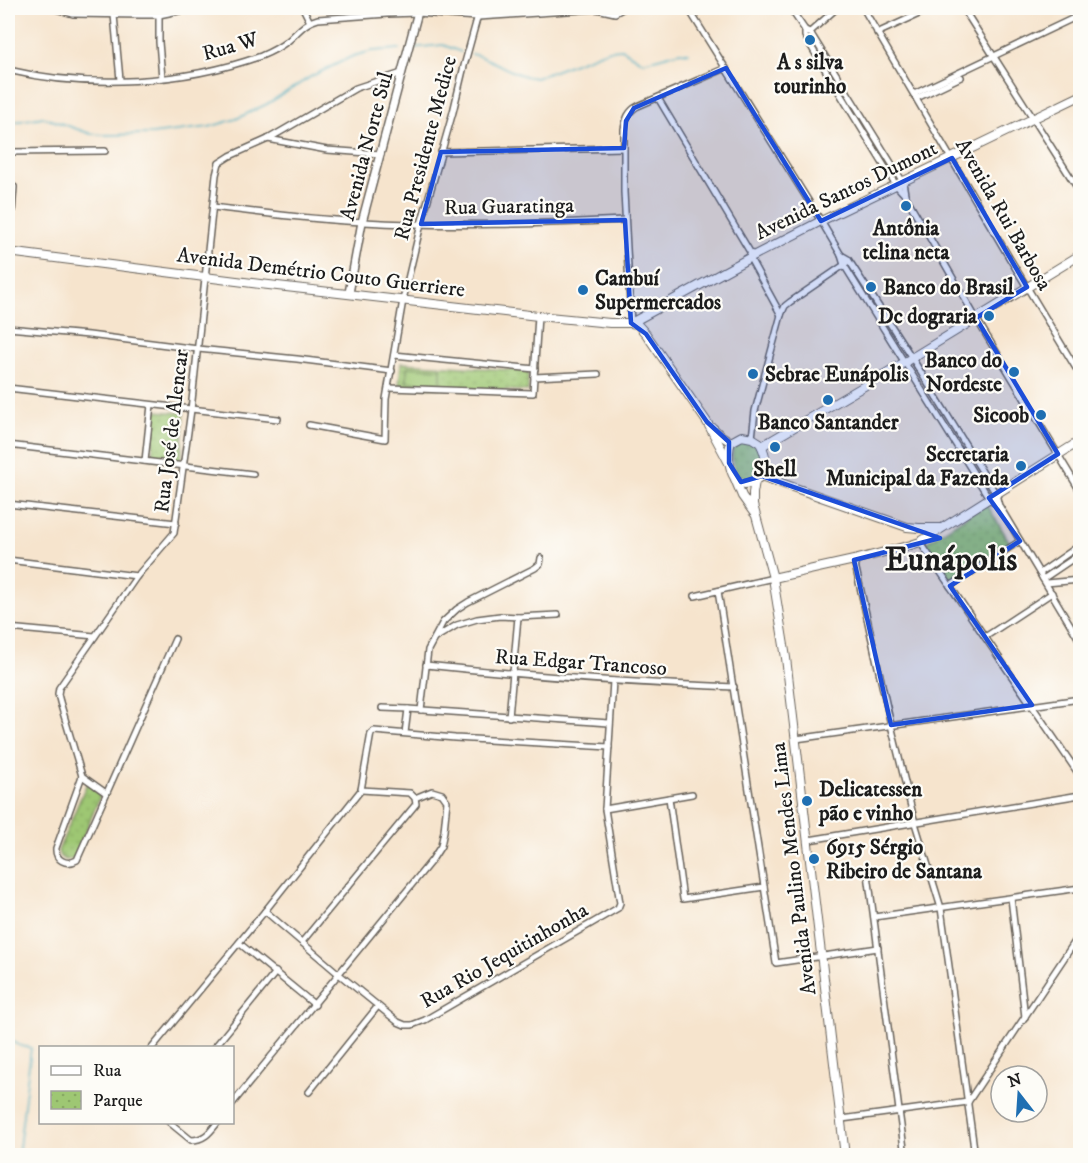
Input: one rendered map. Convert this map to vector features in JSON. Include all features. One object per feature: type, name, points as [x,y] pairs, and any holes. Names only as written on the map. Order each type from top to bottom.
[{"type":"main road","name":"Avenida Santos Dumont","points":[[631,323],[821,221],[1080,96]]},
{"type":"main road","name":"Avenida Demétrio Couto Guerriere","points":[[8,252],[538,316],[631,323]]},
{"type":"main road","points":[[762,446],[1080,255]]},
{"type":"main road","points":[[631,323],[637,324],[646,334],[707,422],[729,463],[742,496],[755,514]]},
{"type":"main road","points":[[707,422],[731,442]]},
{"type":"main road","points":[[729,463],[731,442],[742,436],[760,442],[766,461],[764,471],[751,483],[743,483],[735,476]]},
{"type":"main road","points":[[773,578],[920,542],[1080,441]]},
{"type":"main road","points":[[755,514],[752,498],[758,478]]},
{"type":"main road","points":[[758,478],[907,526],[941,528]]},
{"type":"main road","name":"Avenida Paulino Mendes Lima","points":[[755,514],[773,578],[786,658],[846,1155]]},
{"type":"main road","points":[[907,526],[920,542]]},
{"type":"street","points":[[52,8],[73,14],[114,15],[159,15],[193,8]]},
{"type":"street","points":[[303,8],[309,22],[318,19],[418,10],[478,17],[596,8],[615,13],[624,8]]},
{"type":"street","name":"Rua Presidente Medice","points":[[309,425],[385,439],[386,399],[403,300],[421,224],[480,8]]},
{"type":"street","points":[[688,8],[821,221],[841,255],[844,265],[908,360]]},
{"type":"street","points":[[790,8],[900,183],[976,318],[1080,491]]},
{"type":"street","points":[[807,33],[837,8]]},
{"type":"street","name":"Avenida Rui Barbosa","points":[[863,8],[1080,375]]},
{"type":"street","points":[[877,33],[932,8]]},
{"type":"street","points":[[963,8],[1080,192]]},
{"type":"street","name":"Avenida Norte Sul","points":[[349,293],[362,222],[418,10]]},
{"type":"street","points":[[114,15],[120,80]]},
{"type":"street","points":[[159,15],[162,78]]},
{"type":"street","points":[[915,96],[1080,16]]},
{"type":"street","name":"Rua W","points":[[8,70],[56,79],[92,82],[162,78],[199,73],[260,56],[276,49],[309,22]]},
{"type":"street","points":[[631,323],[624,148],[624,129],[628,115],[638,106],[726,68]]},
{"type":"street","points":[[268,139],[356,88],[402,74]]},
{"type":"street","points":[[658,98],[750,252],[752,262],[780,315]]},
{"type":"street","points":[[268,139],[327,150],[381,154]]},
{"type":"street","name":"Rua José de Alencar","points":[[82,776],[60,702],[59,688],[137,576],[174,533],[191,410],[216,175],[219,163],[268,139]]},
{"type":"street","points":[[441,152],[624,148]]},
{"type":"street","points":[[8,152],[105,151]]},
{"type":"street","points":[[8,252],[14,186]]},
{"type":"street","name":"Rua Guaratinga","points":[[213,207],[362,222],[421,224],[520,224],[626,220]]},
{"type":"street","points":[[841,255],[848,259],[1080,641]]},
{"type":"street","points":[[752,438],[755,411],[780,315],[785,306],[844,265],[848,259]]},
{"type":"street","points":[[389,388],[533,393],[538,316]]},
{"type":"street","points":[[8,328],[89,335],[392,371]]},
{"type":"street","points":[[394,356],[535,369]]},
{"type":"street","points":[[534,377],[597,374]]},
{"type":"street","points":[[8,388],[278,419]]},
{"type":"street","points":[[145,461],[151,405]]},
{"type":"street","points":[[8,445],[253,474]]},
{"type":"street","points":[[8,504],[176,523]]},
{"type":"street","points":[[950,586],[1020,541]]},
{"type":"street","points":[[920,542],[1080,776]]},
{"type":"street","points":[[1040,573],[1080,545]]},
{"type":"street","points":[[1045,581],[1080,554]]},
{"type":"street","points":[[422,710],[428,650],[443,622],[457,609],[535,568],[540,564],[541,558]]},
{"type":"street","points":[[8,560],[137,576]]},
{"type":"street","points":[[854,560],[915,823],[942,908],[975,1155]]},
{"type":"street","points":[[695,596],[773,578]]},
{"type":"street","points":[[1045,581],[1080,580]]},
{"type":"street","points":[[718,591],[776,963],[878,948]]},
{"type":"street","points":[[985,637],[1052,593]]},
{"type":"street","points":[[435,638],[477,619],[500,616],[558,615]]},
{"type":"street","points":[[509,717],[518,617]]},
{"type":"street","points":[[8,628],[95,636]]},
{"type":"street","points":[[106,793],[82,776],[56,848],[57,855],[62,861],[69,863],[77,860],[175,639]]},
{"type":"street","name":"Rua Edgar Trancoso","points":[[426,665],[512,675],[734,687]]},
{"type":"street","points":[[613,681],[605,809],[692,794]]},
{"type":"street","points":[[796,739],[1080,699]]},
{"type":"street","points":[[382,708],[609,723]]},
{"type":"street","points":[[405,734],[408,709]]},
{"type":"street","points":[[153,1046],[239,943],[361,790],[370,733],[375,731],[609,747]]},
{"type":"street","points":[[302,942],[416,804],[415,798],[410,793],[361,790]]},
{"type":"street","points":[[234,1102],[340,975],[441,846],[447,801],[442,794],[432,791],[415,798]]},
{"type":"street","points":[[809,840],[1080,795]]},
{"type":"street","points":[[669,798],[683,898],[764,887]]},
{"type":"street","name":"Rua Rio Jequitinhonha","points":[[265,911],[398,1022],[405,1025],[419,1023],[618,908],[620,903],[605,809]]},
{"type":"street","points":[[868,874],[905,1155]]},
{"type":"street","points":[[874,917],[1080,888]]},
{"type":"street","points":[[1011,898],[1025,1017]]},
{"type":"street","points":[[842,1119],[968,1102],[1080,933]]},
{"type":"street","points":[[239,943],[315,1005]]},
{"type":"street","points":[[215,1046],[276,972]]},
{"type":"street","points":[[309,1092],[378,1006]]},
{"type":"street","points":[[171,1124],[191,1140],[206,1136],[216,1124]]},
{"type":"highlighted area","points":[[726,68],[821,221],[952,158],[1027,287],[976,318],[1058,454],[989,498],[1020,541],[950,586],[1032,705],[891,725],[854,560],[940,538],[762,476],[741,482],[729,463],[729,442],[707,422],[646,334],[631,323],[625,220],[421,224],[441,152],[624,148],[626,121],[634,108]]},
{"type":"green space","points":[[401,363],[528,371],[528,391],[399,386]]},
{"type":"green space","points":[[407,367],[441,369],[441,385],[407,382]]},
{"type":"green space","points":[[155,411],[184,413],[181,461],[152,459]]},
{"type":"green space","points":[[744,439],[759,449],[764,459],[759,473],[751,478],[743,479],[734,467],[732,452],[736,444]]},
{"type":"green space","points":[[986,503],[1010,543],[951,581],[926,543]]},
{"type":"green space","points":[[87,783],[93,785],[100,796],[75,858],[66,860],[60,857],[58,851]]},
{"type":"waterway","points":[[412,48],[443,45],[461,52]]},
{"type":"waterway","points":[[8,123],[43,117],[91,134],[106,135],[152,134],[209,127],[236,119],[267,104],[312,76],[353,56],[372,51],[400,49]]},
{"type":"waterway","points":[[472,54],[519,74],[536,78],[609,50],[622,49],[643,62],[680,52],[689,53]]},
{"type":"waterway","points":[[8,1040],[31,1048],[18,1156]]},
{"type":"place","name":"A s silva tourinho","points":[[810,40]]},
{"type":"place","name":"Antônia telina neta","points":[[906,206]]},
{"type":"place","name":"Banco do Brasil","points":[[871,287]]},
{"type":"place","name":"Cambuí Supermercados","points":[[583,290]]},
{"type":"place","name":"Dc dograria","points":[[989,316]]},
{"type":"place","name":"Banco do Nordeste","points":[[1014,372]]},
{"type":"place","name":"Sebrae Eunápolis","points":[[753,374]]},
{"type":"place","name":"Banco Santander","points":[[828,400]]},
{"type":"place","name":"Sicoob","points":[[1041,415]]},
{"type":"place","name":"Shell","points":[[775,447]]},
{"type":"place","name":"Secretaria Municipal da Fazenda","points":[[1021,466]]},
{"type":"place","name":"Delicatessen pão e vinho","points":[[807,801]]},
{"type":"place","name":"6915 Sérgio Ribeiro de Santana","points":[[814,859]]},
{"type":"district","name":"Eunápolis","points":[[951,558]]}]
